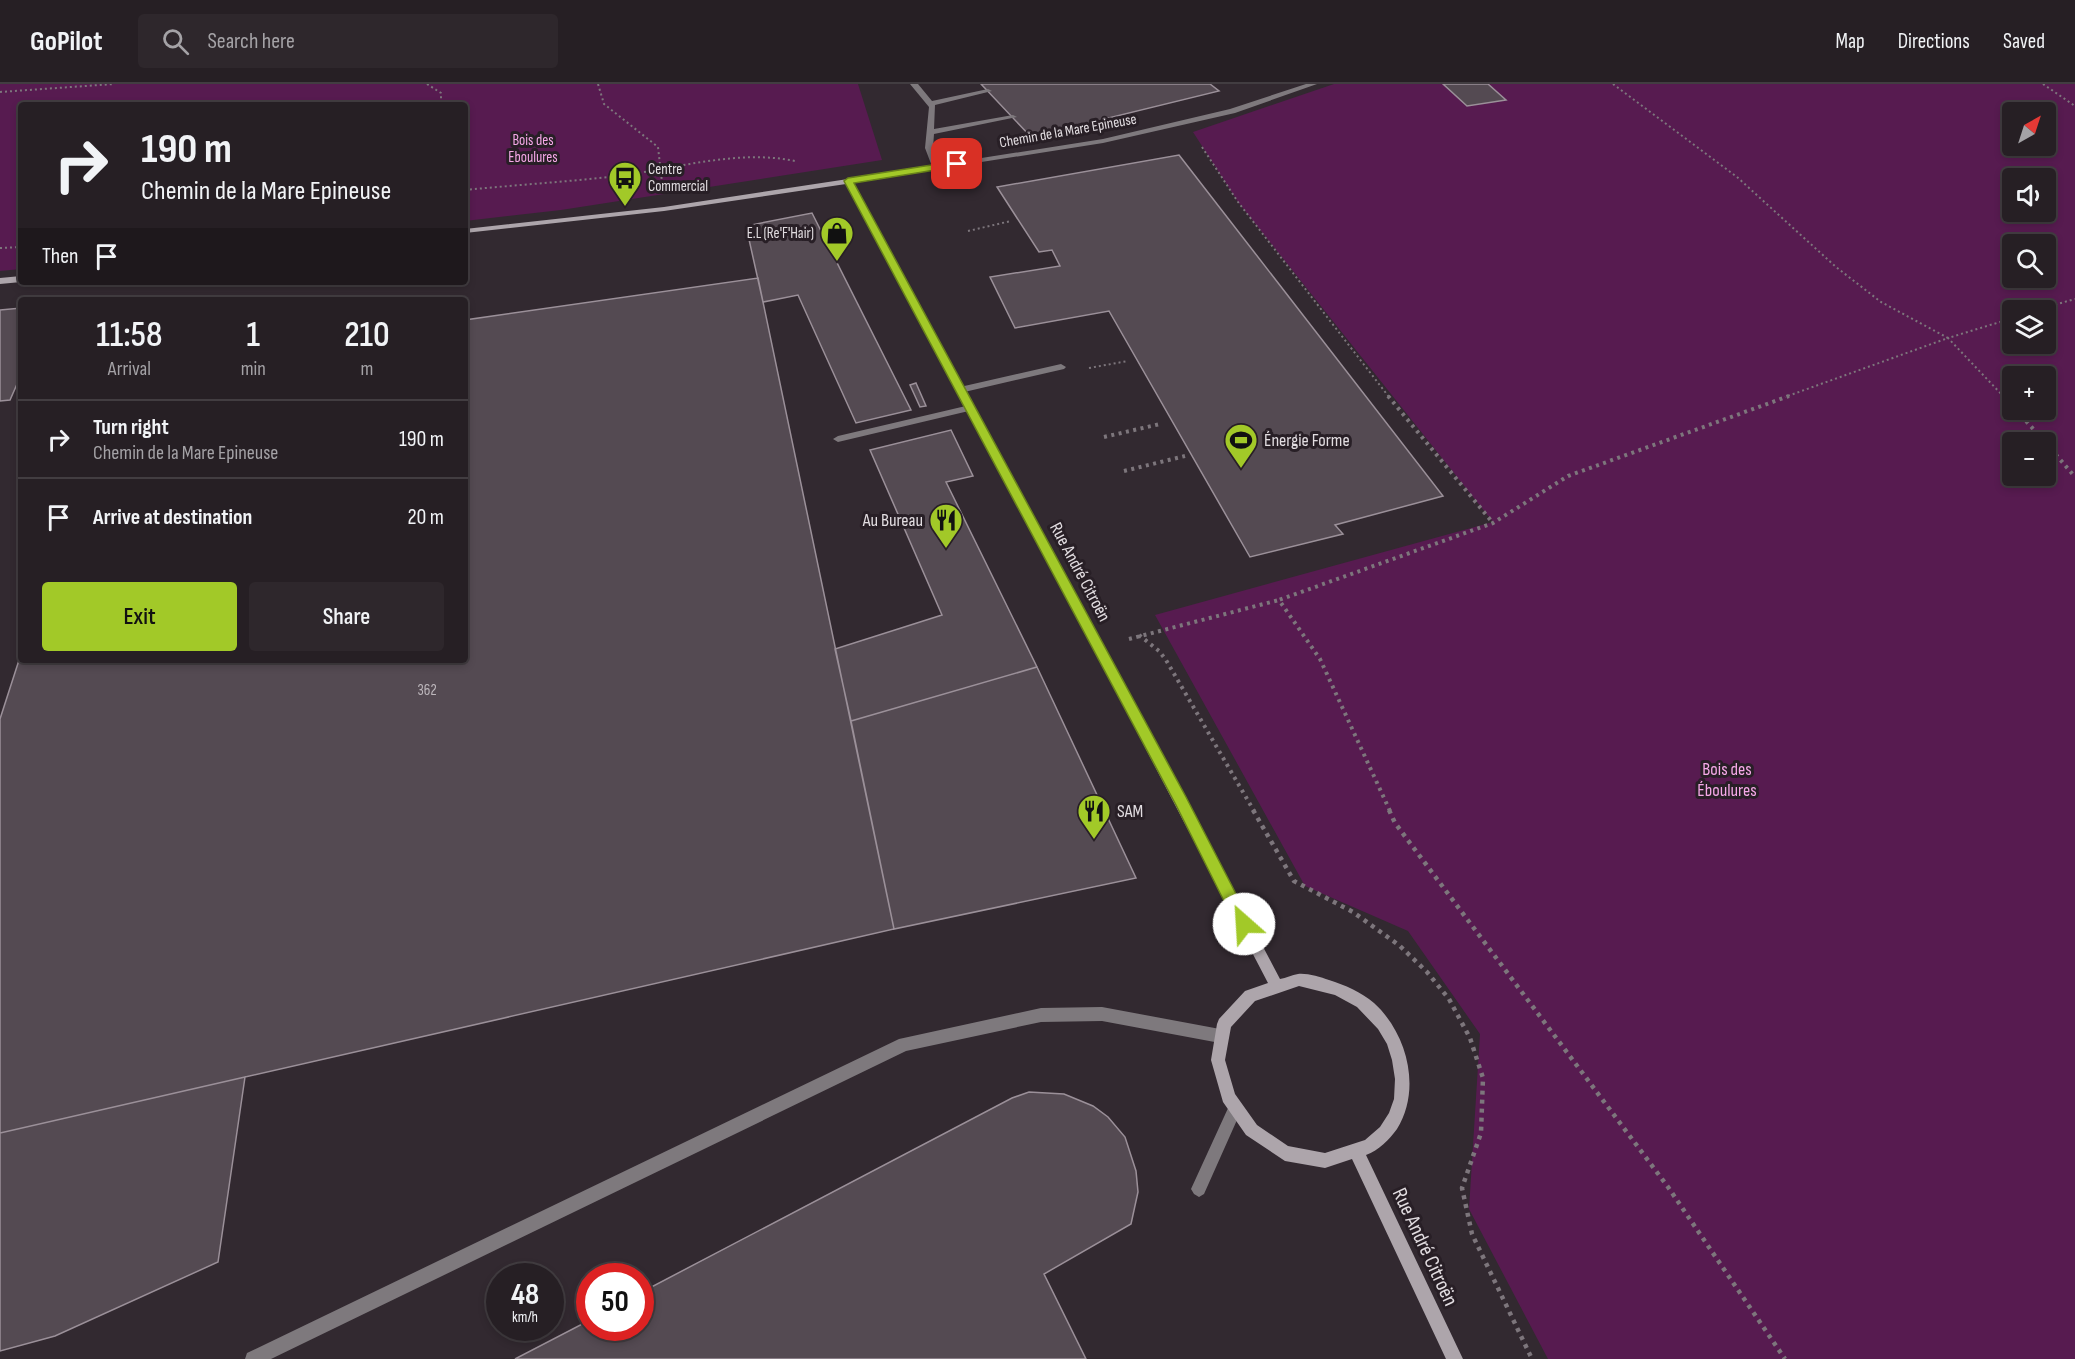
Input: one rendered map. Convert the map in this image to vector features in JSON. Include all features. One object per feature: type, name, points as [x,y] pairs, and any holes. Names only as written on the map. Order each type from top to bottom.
[{"type":"main road","name":"Chemin de la Mare Epineuse","points":[[468,231],[664,209],[848,181]]},
{"type":"main road","name":"Rue André Citroën","points":[[848,181],[1185,808],[1275,983]]},
{"type":"main road","points":[[0,281],[18,279]]},
{"type":"main road","points":[[1299,980],[1323,984],[1347,994],[1369,1008],[1386,1028],[1398,1050],[1403,1075],[1402,1099],[1393,1122],[1378,1140],[1357,1153],[1336,1160],[1313,1159],[1290,1154],[1268,1144],[1234,1111],[1219,1074],[1217,1054],[1220,1036],[1231,1012],[1251,994],[1275,983],[1299,980]]},
{"type":"main road","name":"Rue André Citroën","points":[[1357,1153],[1455,1359]]},
{"type":"street","points":[[914,84],[933,107],[929,148],[936,167]]},
{"type":"street","name":"Chemin de la Mare Epineuse","points":[[848,181],[1103,141],[1232,111],[1313,84]]},
{"type":"street","points":[[931,104],[988,91]]},
{"type":"street","points":[[930,132],[1013,117]]},
{"type":"street","points":[[960,390],[1061,367]]},
{"type":"street","points":[[838,439],[970,408]]},
{"type":"street","points":[[254,1359],[904,1044],[1041,1015],[1102,1014],[1220,1036]]},
{"type":"street","points":[[1199,1189],[1234,1111]]},
{"type":"path","points":[[0,92],[114,84]]},
{"type":"path","points":[[427,84],[441,93],[441,102]]},
{"type":"path","points":[[598,84],[604,104],[658,147],[662,188]]},
{"type":"path","points":[[1613,84],[1737,177],[1836,267],[1881,302],[1948,338],[2002,394]]},
{"type":"path","points":[[2043,84],[2075,106]]},
{"type":"path","points":[[1184,122],[1238,202],[1347,344],[1493,523]]},
{"type":"path","points":[[468,190],[662,170],[739,159],[787,158],[798,162]]},
{"type":"path","points":[[968,231],[1011,221]]},
{"type":"path","points":[[0,248],[18,247]]},
{"type":"path","points":[[2056,304],[2075,298]]},
{"type":"path","points":[[1132,647],[1128,639],[1279,600],[1493,523],[1568,476],[1948,338],[2002,321]]},
{"type":"path","points":[[1086,369],[1128,361]]},
{"type":"path","points":[[2025,420],[2036,432]]},
{"type":"path","points":[[1104,437],[1160,424]]},
{"type":"path","points":[[2056,455],[2075,477]]},
{"type":"path","points":[[1124,471],[1185,456]]},
{"type":"path","points":[[1279,600],[1320,659],[1395,824],[1668,1187],[1785,1359]]},
{"type":"green space","name":"Bois des Eboulures","points":[[0,84],[858,84],[882,160],[561,210],[468,221],[468,102],[18,102],[18,269],[0,271]]},
{"type":"green space","name":"Bois des Éboulures","points":[[1334,84],[2075,84],[2075,1359],[1548,1359],[1469,1209],[1480,1034],[1408,931],[1305,886],[1155,615],[1493,522],[1238,202],[1193,132]]},
{"type":"building","points":[[981,84],[1210,84],[1219,91],[1031,137]]},
{"type":"building","points":[[1443,84],[1488,84],[1506,100],[1467,106]]},
{"type":"building","points":[[1179,155],[1443,496],[1335,525],[1343,534],[1250,557],[1109,311],[1015,328],[990,277],[1060,266],[1052,250],[1039,252],[997,187]]},
{"type":"building","points":[[812,213],[911,410],[856,423],[798,295],[763,302],[746,226]]},
{"type":"building","points":[[758,278],[894,929],[0,1133],[0,719],[18,663],[468,663],[468,320]]},
{"type":"building","points":[[18,308],[18,382],[10,400],[0,401],[0,310]]},
{"type":"building","points":[[916,383],[926,406],[920,407],[910,385]]},
{"type":"building","name":"Au Bureau","points":[[951,430],[973,476],[946,482],[1037,667],[851,721],[835,649],[942,615],[870,450]]},
{"type":"building","points":[[1037,667],[1136,878],[894,929],[851,721]]},
{"type":"building","points":[[245,1077],[218,1262],[55,1336],[0,1351],[0,1133]]},
{"type":"building","points":[[1029,1092],[1064,1094],[1093,1106],[1108,1117],[1125,1137],[1136,1171],[1138,1192],[1131,1224],[1044,1274],[1086,1359],[515,1359],[550,1341],[564,1341],[564,1334],[576,1327],[576,1341],[654,1341],[654,1286],[1012,1098]]},
{"type":"place","name":"Centre Commercial","points":[[625,207]]},
{"type":"place","name":"E.L (Re'F'Hair)","points":[[837,262]]},
{"type":"place","name":"Énergie Forme","points":[[1241,469]]},
{"type":"place","name":"Au Bureau","points":[[946,549]]},
{"type":"place","name":"SAM","points":[[1094,840]]},
{"type":"route","points":[[957,164],[848,181],[1181,801],[1244,924]]}]
